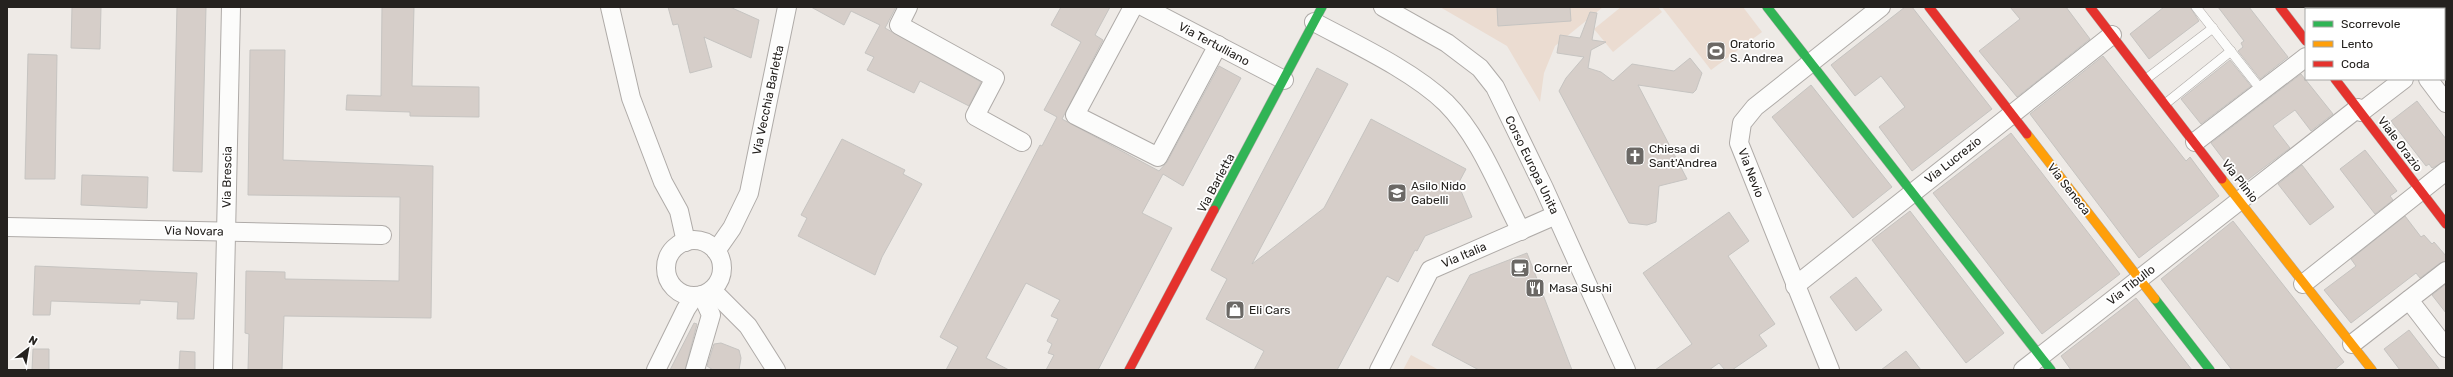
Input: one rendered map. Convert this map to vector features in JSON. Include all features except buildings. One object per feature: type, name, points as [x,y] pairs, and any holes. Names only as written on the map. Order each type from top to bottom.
[{"type":"street","name":"Via Brescia","points":[[223,370],[231,7]]},
{"type":"street","points":[[610,7],[631,98],[663,182],[679,211],[686,242]]},
{"type":"street","name":"Via Vecchia Barletta","points":[[716,251],[732,228],[749,194],[787,7]]},
{"type":"street","points":[[908,7],[899,25],[995,78],[975,116],[1022,142]]},
{"type":"street","points":[[1133,7],[1075,115],[1158,157],[1218,46]]},
{"type":"street","name":"Via Tertulliano","points":[[1144,7],[1284,80]]},
{"type":"street","name":"Corso Europa Unita","points":[[1383,7],[1447,43],[1480,68],[1495,87],[1556,215],[1626,370]]},
{"type":"street","points":[[1767,7],[2051,370]]},
{"type":"street","points":[[1812,64],[1881,7]]},
{"type":"street","name":"Via Seneca","points":[[1929,7],[2210,370]]},
{"type":"street","name":"Via Plinio","points":[[2090,7],[2240,200],[2303,284],[2352,344],[2365,368]]},
{"type":"street","points":[[2280,7],[2305,40]]},
{"type":"street","points":[[1318,14],[1416,79],[1445,103],[1474,140],[1521,231]]},
{"type":"street","name":"Via Barletta","points":[[1129,370],[1318,14]]},
{"type":"street","name":"Via Lucrezio","points":[[1795,286],[2112,35]]},
{"type":"street","points":[[2195,142],[2305,58]]},
{"type":"street","name":"Via Nevio","points":[[1812,64],[1755,107],[1742,123],[1739,143],[1795,286],[1824,368]]},
{"type":"street","name":"Viale Orazio","points":[[2336,80],[2446,224]]},
{"type":"street","name":"Via Tibullo","points":[[2023,370],[2240,200],[2359,110],[2403,80]]},
{"type":"street","points":[[2429,80],[2446,103]]},
{"type":"street","points":[[2303,284],[2446,171]]},
{"type":"street","name":"Via Italia","points":[[1379,370],[1430,270],[1556,215]]},
{"type":"street","name":"Via Novara","points":[[7,227],[382,235]]},
{"type":"street","points":[[656,370],[696,297],[719,282],[722,271],[721,260],[716,251],[708,244],[697,240],[676,246],[669,255],[666,265],[667,276],[672,286],[696,297],[748,326],[776,370]]},
{"type":"street","points":[[2352,344],[2446,271]]},
{"type":"street","points":[[695,370],[711,315],[696,297]]},
{"type":"street","points":[[2409,300],[2446,348]]},
{"type":"lane","points":[[2196,7],[2262,91]]},
{"type":"lane","points":[[2146,79],[2212,28]]},
{"type":"lane","points":[[2165,104],[2231,51]]},
{"type":"shaded area","points":[[1440,7],[1603,7],[1555,46],[1544,73],[1540,102],[1507,46]]},
{"type":"shaded area","points":[[1621,7],[1658,7],[1662,12],[1613,52],[1594,29]]},
{"type":"shaded area","name":"Oratorio S. Andrea","points":[[1662,7],[1743,7],[1762,32],[1711,70]]},
{"type":"shaded area","points":[[1411,355],[1439,370],[1403,370]]},
{"type":"traffic: fast","points":[[1214,210],[1322,7]]},
{"type":"traffic: fast","points":[[1767,7],[2051,370]]},
{"type":"traffic: fast","points":[[2155,299],[2210,370]]},
{"type":"traffic: slow","points":[[2027,134],[2155,299]]},
{"type":"traffic: slow","points":[[2222,179],[2372,370]]},
{"type":"traffic: jam","points":[[1929,7],[2027,134]]},
{"type":"traffic: jam","points":[[2090,7],[2222,179]]},
{"type":"traffic: jam","points":[[2280,7],[2305,40]]},
{"type":"traffic: jam","points":[[2336,80],[2446,224]]},
{"type":"traffic: jam","points":[[1129,370],[1214,210]]},
{"type":"place","name":"Oratorio S. Andrea","points":[[1716,51]]},
{"type":"place","name":"Chiesa di Sant'Andrea","points":[[1635,156]]},
{"type":"place","name":"Asilo Nido Gabelli","points":[[1397,193]]},
{"type":"place","name":"Corner","points":[[1520,268]]},
{"type":"place","name":"Masa Sushi","points":[[1535,288]]},
{"type":"place","name":"Eli Cars","points":[[1235,310]]}]
